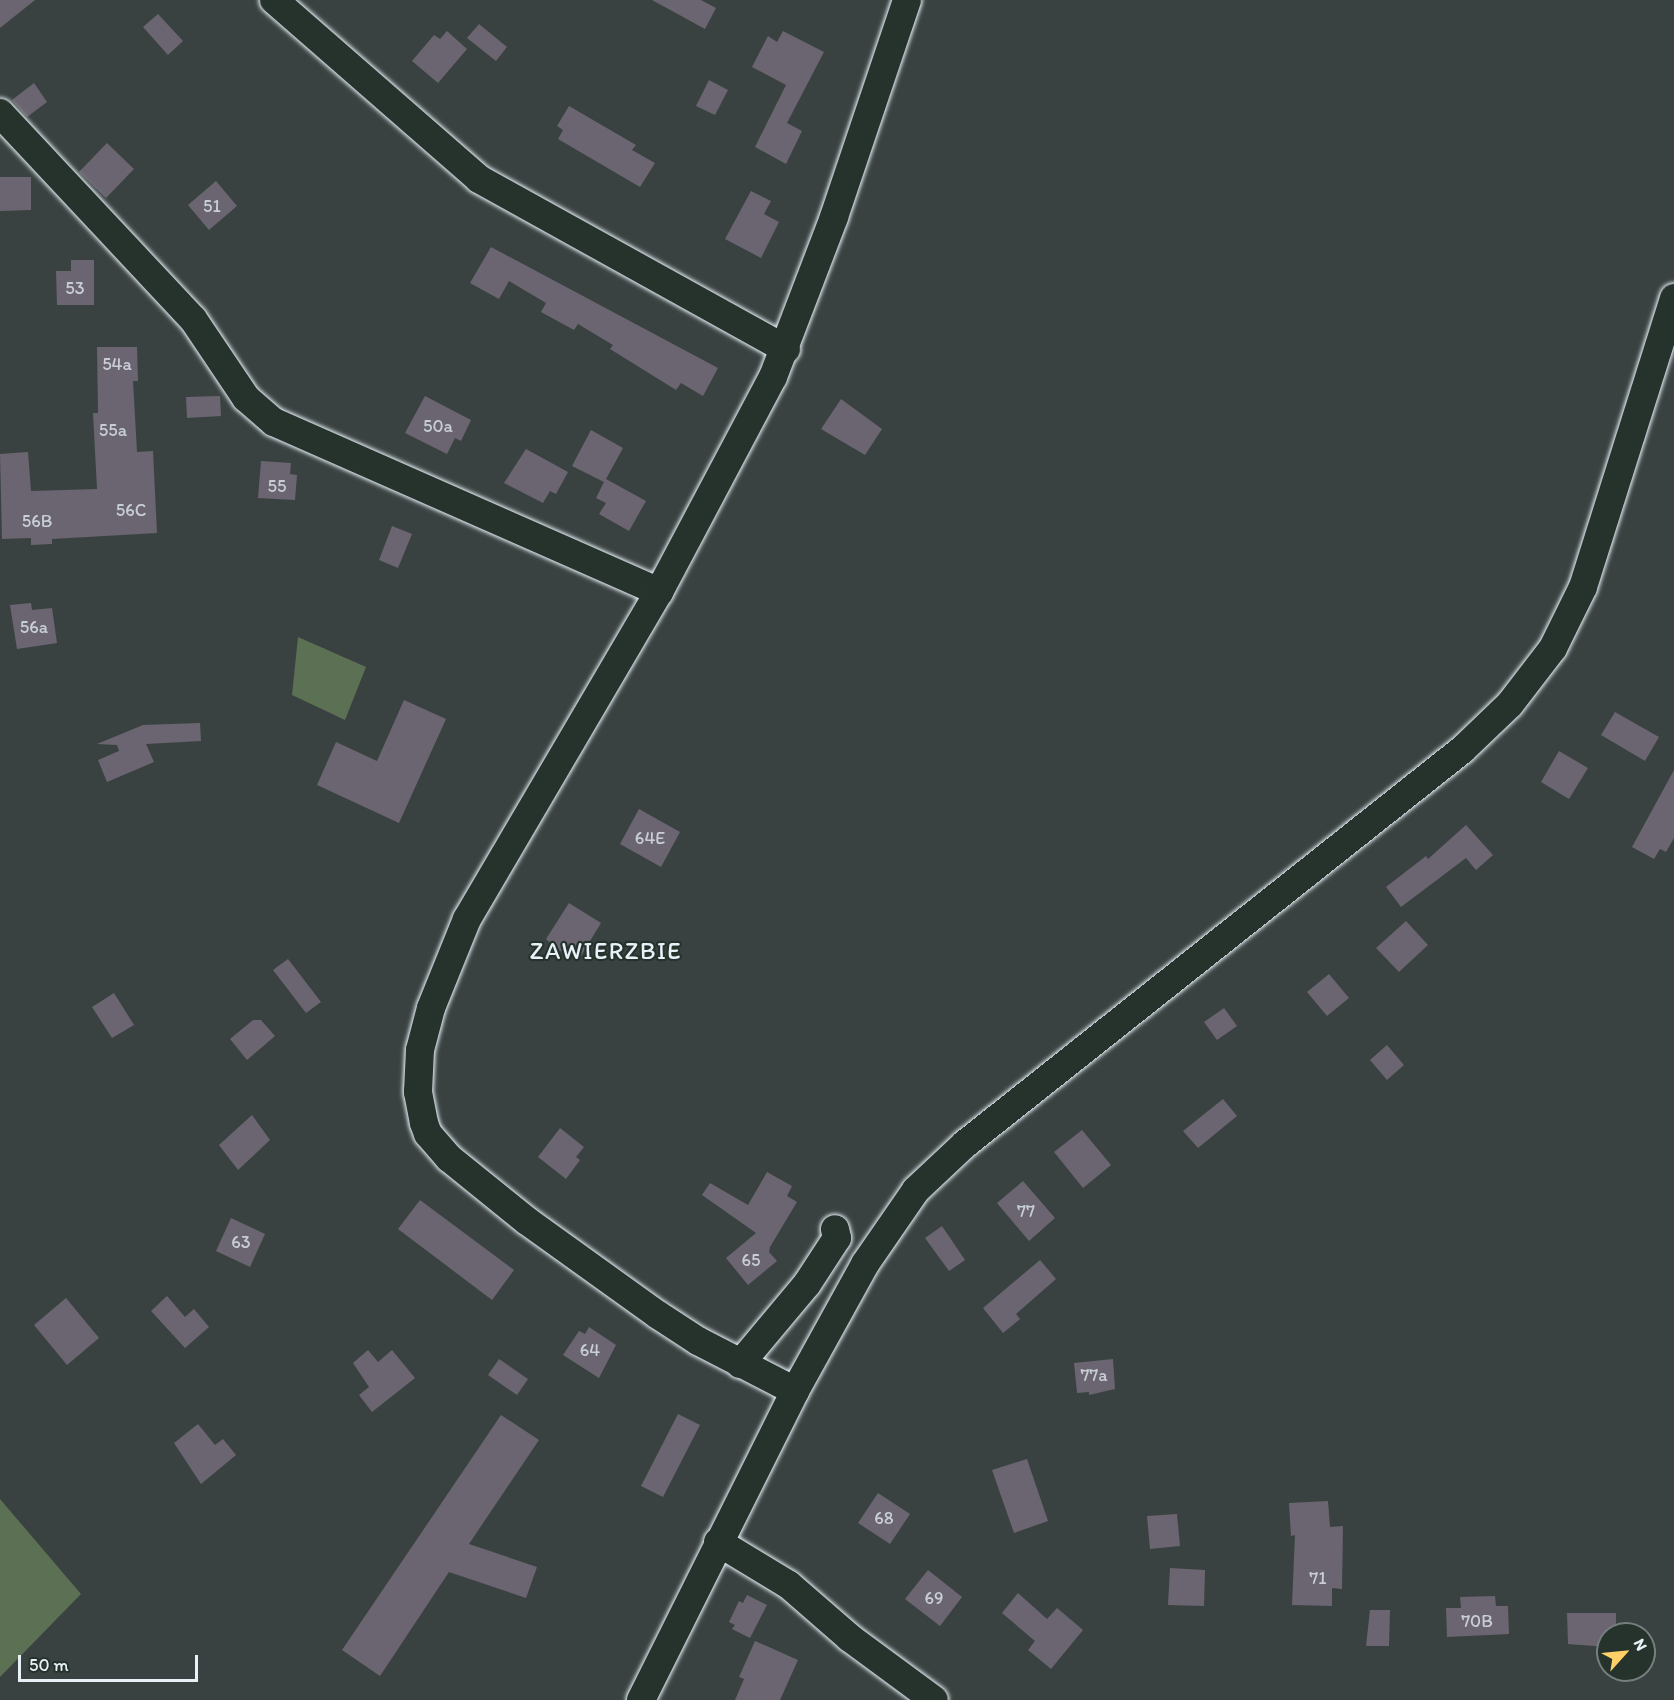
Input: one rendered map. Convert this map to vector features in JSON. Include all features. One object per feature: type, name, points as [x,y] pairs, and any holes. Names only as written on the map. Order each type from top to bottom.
[{"type":"street","points":[[274,0],[480,179],[786,349]]},
{"type":"street","points":[[795,1391],[740,1365],[658,1315],[473,1178],[428,1134],[418,1092],[420,1050],[431,1008],[467,920],[659,592],[786,349],[907,0]]},
{"type":"street","points":[[0,113],[193,320],[246,398],[274,422],[659,592]]},
{"type":"street","points":[[641,1700],[795,1391],[865,1264],[916,1190],[964,1144],[1462,750],[1510,704],[1553,648],[1583,587],[1674,298]]},
{"type":"street","points":[[740,1365],[807,1284],[837,1238],[835,1229]]},
{"type":"street","points":[[718,1542],[789,1585],[850,1638],[934,1700]]},
{"type":"green space","points":[[298,637],[366,667],[345,720],[292,695]]},
{"type":"green space","points":[[0,1499],[81,1594],[0,1677]]},
{"type":"building","points":[[0,0],[35,0],[0,28]]},
{"type":"building","points":[[652,0],[701,0],[716,8],[705,29]]},
{"type":"building","points":[[158,14],[183,41],[168,55],[143,27]]},
{"type":"building","points":[[479,24],[507,47],[496,61],[467,38]]},
{"type":"building","points":[[447,31],[467,49],[438,83],[412,61],[434,35],[440,39]]},
{"type":"building","points":[[783,31],[824,52],[787,123],[802,131],[786,164],[755,147],[786,85],[752,67],[768,36],[777,42]]},
{"type":"building","points":[[709,80],[728,90],[715,115],[696,106]]},
{"type":"building","points":[[34,83],[47,102],[27,117],[12,100]]},
{"type":"building","points":[[569,106],[636,145],[632,150],[655,163],[640,187],[558,139],[563,130],[557,126]]},
{"type":"building","points":[[107,143],[134,169],[106,198],[79,172]]},
{"type":"building","points":[[0,177],[31,177],[31,210],[0,211]]},
{"type":"building","points":[[216,181],[237,206],[209,230],[188,205]]},
{"type":"building","points":[[751,191],[771,201],[764,214],[779,222],[761,258],[725,239]]},
{"type":"building","points":[[491,247],[718,368],[703,396],[681,383],[676,390],[610,349],[613,345],[578,324],[574,330],[541,312],[546,303],[509,281],[499,299],[470,283]]},
{"type":"building","points":[[71,260],[94,260],[94,305],[57,305],[56,271],[71,271]]},
{"type":"building","points":[[97,347],[137,347],[138,381],[133,381],[137,452],[153,451],[157,533],[52,539],[52,544],[31,545],[31,538],[2,539],[0,454],[28,452],[31,491],[97,489],[93,413],[98,413]]},
{"type":"building","points":[[220,396],[221,416],[187,418],[186,397]]},
{"type":"building","points":[[425,396],[471,420],[461,441],[455,438],[447,454],[405,433]]},
{"type":"building","points":[[841,399],[882,429],[865,455],[821,429]]},
{"type":"building","points":[[591,430],[623,448],[606,479],[646,501],[629,531],[599,514],[606,503],[596,498],[604,482],[572,466]]},
{"type":"building","points":[[526,449],[568,472],[556,494],[550,491],[543,503],[504,483]]},
{"type":"building","points":[[261,461],[291,463],[290,474],[297,475],[295,500],[258,498]]},
{"type":"building","points":[[392,526],[412,534],[398,568],[379,560]]},
{"type":"building","points":[[31,603],[32,610],[52,608],[57,643],[17,649],[10,605]]},
{"type":"building","points":[[404,700],[446,719],[399,823],[317,785],[336,742],[377,761]]},
{"type":"building","points":[[1615,712],[1659,737],[1645,761],[1601,735]]},
{"type":"building","points":[[200,723],[201,741],[146,744],[154,762],[107,782],[98,760],[119,751],[117,745],[97,744],[143,725]]},
{"type":"building","points":[[1559,751],[1588,768],[1569,799],[1541,782]]},
{"type":"building","points":[[1674,770],[1674,838],[1666,852],[1660,849],[1654,859],[1632,847]]},
{"type":"building","points":[[639,809],[680,832],[661,867],[620,844]]},
{"type":"building","points":[[1466,825],[1493,855],[1476,870],[1466,858],[1401,907],[1386,887],[1426,856],[1428,859]]},
{"type":"building","points":[[569,903],[601,923],[579,959],[558,950],[546,939]]},
{"type":"building","points":[[1406,921],[1428,945],[1399,972],[1376,948]]},
{"type":"building","points":[[288,959],[321,1002],[306,1013],[273,970]]},
{"type":"building","points":[[1329,974],[1349,998],[1327,1016],[1307,992]]},
{"type":"building","points":[[114,993],[134,1025],[112,1038],[92,1007]]},
{"type":"building","points":[[1224,1008],[1237,1026],[1217,1040],[1204,1022]]},
{"type":"building","points":[[253,1020],[261,1020],[275,1036],[247,1060],[230,1039]]},
{"type":"building","points":[[1387,1045],[1404,1065],[1387,1080],[1370,1060]]},
{"type":"building","points":[[1223,1099],[1237,1116],[1198,1148],[1183,1131]]},
{"type":"building","points":[[252,1115],[270,1140],[238,1170],[219,1145]]},
{"type":"building","points":[[560,1128],[584,1147],[576,1157],[580,1160],[566,1179],[538,1157]]},
{"type":"building","points":[[1082,1130],[1111,1165],[1083,1188],[1054,1152]]},
{"type":"building","points":[[767,1172],[792,1186],[787,1196],[797,1202],[770,1247],[769,1252],[777,1261],[748,1285],[726,1258],[756,1233],[702,1195],[710,1183],[748,1205]]},
{"type":"building","points":[[1023,1181],[1055,1218],[1029,1241],[997,1203]]},
{"type":"building","points":[[420,1200],[514,1270],[492,1300],[398,1229]]},
{"type":"building","points":[[231,1218],[265,1234],[250,1267],[216,1251]]},
{"type":"building","points":[[942,1226],[965,1260],[949,1271],[925,1238]]},
{"type":"building","points":[[1040,1260],[1056,1279],[1016,1314],[1020,1319],[1003,1333],[983,1308]]},
{"type":"building","points":[[167,1296],[185,1317],[194,1309],[209,1327],[185,1348],[151,1311]]},
{"type":"building","points":[[66,1298],[99,1338],[67,1365],[34,1325]]},
{"type":"building","points":[[589,1327],[616,1345],[599,1378],[563,1355],[579,1331],[585,1334]]},
{"type":"building","points":[[368,1350],[378,1362],[392,1350],[415,1378],[372,1412],[359,1395],[369,1387],[353,1363]]},
{"type":"building","points":[[499,1359],[528,1379],[517,1395],[488,1375]]},
{"type":"building","points":[[1113,1359],[1115,1389],[1089,1395],[1089,1392],[1077,1393],[1074,1363]]},
{"type":"building","points":[[678,1414],[700,1425],[663,1497],[641,1486]]},
{"type":"building","points":[[501,1415],[539,1440],[469,1544],[537,1567],[526,1598],[449,1572],[380,1676],[342,1650]]},
{"type":"building","points":[[198,1424],[215,1445],[223,1439],[236,1455],[201,1484],[174,1443]]},
{"type":"building","points":[[1027,1459],[1048,1521],[1014,1533],[992,1470]]},
{"type":"building","points":[[878,1493],[910,1514],[890,1544],[858,1523]]},
{"type":"building","points":[[1328,1501],[1330,1527],[1343,1526],[1342,1589],[1332,1588],[1332,1606],[1292,1605],[1295,1535],[1291,1536],[1289,1503]]},
{"type":"building","points":[[1177,1514],[1180,1546],[1150,1549],[1147,1516]]},
{"type":"building","points":[[1170,1568],[1205,1570],[1204,1606],[1168,1605]]},
{"type":"building","points":[[928,1570],[962,1597],[940,1626],[905,1599]]},
{"type":"building","points":[[1018,1593],[1047,1619],[1057,1608],[1083,1630],[1051,1669],[1028,1650],[1035,1641],[1002,1613]]},
{"type":"building","points":[[747,1595],[767,1605],[750,1638],[732,1629],[735,1625],[729,1622],[739,1601],[743,1603]]},
{"type":"building","points":[[1495,1596],[1496,1606],[1508,1606],[1509,1634],[1447,1637],[1446,1608],[1461,1608],[1460,1597]]},
{"type":"building","points":[[1370,1610],[1390,1610],[1389,1646],[1366,1646]]},
{"type":"building","points":[[1567,1613],[1616,1613],[1616,1622],[1596,1622],[1596,1646],[1568,1644]]},
{"type":"building","points":[[755,1641],[798,1660],[780,1700],[735,1700],[744,1679],[739,1677]]},
{"type":"district","name":"ZAWIERZBIE","points":[[606,951]]}]
